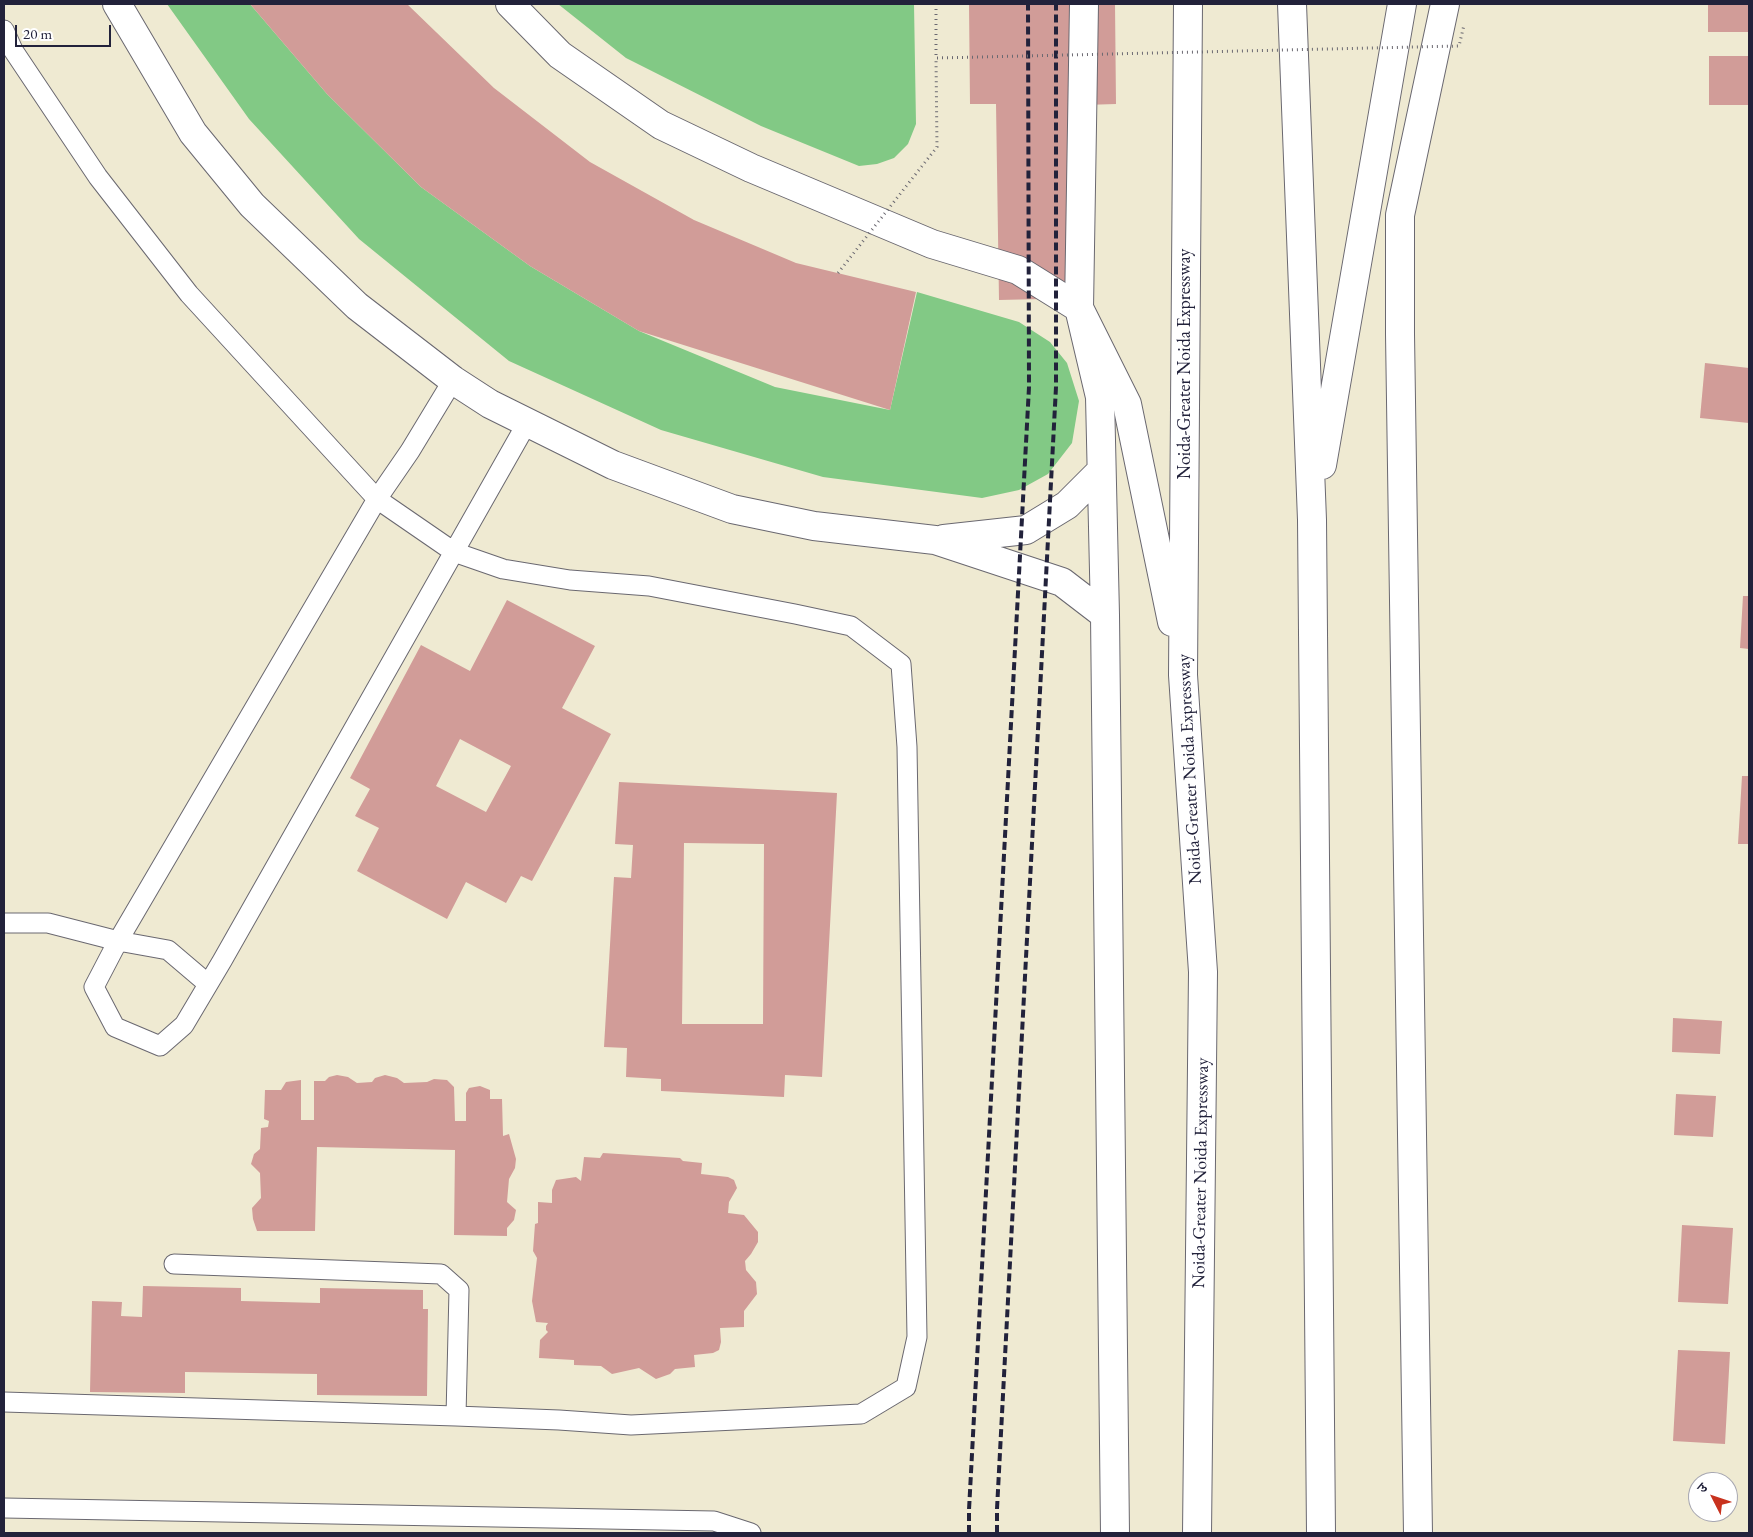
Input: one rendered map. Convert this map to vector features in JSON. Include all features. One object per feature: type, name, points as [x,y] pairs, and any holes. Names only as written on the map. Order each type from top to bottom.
[{"type":"main road","points":[[117,4],[193,133],[252,205],[356,306],[453,380],[490,404],[613,465],[732,509],[814,526],[935,540],[1062,582],[1105,615]]},
{"type":"main road","points":[[510,4],[560,55],[661,125],[750,168],[932,244],[1018,270],[1080,308],[1127,404],[1183,675]]},
{"type":"main road","points":[[1084,4],[1080,308],[1100,397],[1105,615],[1115,1533]]},
{"type":"main road","name":"Noida-Greater Noida Expressway","points":[[1188,4],[1183,675],[1203,972],[1197,1533]]},
{"type":"main road","points":[[1292,4],[1312,520],[1321,1533]]},
{"type":"main road","points":[[1312,520],[1402,4]]},
{"type":"main road","points":[[1418,1533],[1400,354],[1400,216],[1445,4]]},
{"type":"main road","points":[[935,540],[1026,530],[1067,505],[1101,471]]},
{"type":"lane","points":[[4,30],[13,50],[98,177],[189,294],[377,499],[454,552],[503,569],[570,580],[649,586],[851,626],[901,664],[908,758],[917,1337],[906,1386],[861,1414],[632,1425],[540,1419],[4,1402]]},
{"type":"lane","points":[[453,380],[410,451],[377,499],[118,941],[94,987],[114,1027],[160,1046],[184,1025],[527,423]]},
{"type":"lane","points":[[4,923],[48,923],[118,941],[168,950],[208,984]]},
{"type":"lane","points":[[174,1264],[441,1274],[459,1290],[456,1416]]},
{"type":"lane","points":[[4,1508],[714,1521],[751,1533]]},
{"type":"path","points":[[838,273],[937,148],[936,4]]},
{"type":"path","points":[[936,58],[1459,46],[1464,25]]},
{"type":"green space","points":[[167,4],[250,4],[327,94],[421,187],[530,266],[639,331],[775,387],[890,410],[917,292],[1019,322],[1050,342],[1067,363],[1079,401],[1072,443],[1048,474],[1019,490],[982,498],[823,477],[661,430],[509,361],[359,239],[249,119]]},
{"type":"green space","points":[[558,4],[914,4],[916,124],[908,144],[894,158],[877,164],[859,166],[761,126],[626,58]]},
{"type":"building","points":[[250,4],[407,4],[494,88],[590,162],[694,220],[796,263],[916,292],[890,410],[639,331],[530,266],[421,187],[327,94]]},
{"type":"building","points":[[969,4],[1115,4],[1116,104],[1084,105],[1086,298],[999,300],[996,104],[970,104]]},
{"type":"building","points":[[1708,4],[1749,4],[1749,32],[1708,32]]},
{"type":"building","points":[[1709,56],[1749,56],[1749,105],[1709,105]]},
{"type":"building","points":[[1705,363],[1749,368],[1749,423],[1700,418]]},
{"type":"building","points":[[1743,596],[1749,596],[1749,649],[1740,648]]},
{"type":"building","points":[[507,600],[595,646],[562,708],[611,734],[532,881],[521,876],[506,903],[466,882],[447,919],[357,871],[379,828],[355,816],[370,789],[350,778],[421,645],[470,671]],"holes":[[[460,739],[511,766],[486,812],[436,786]]]},
{"type":"building","points":[[1742,776],[1749,776],[1749,844],[1738,844]]},
{"type":"building","points":[[619,782],[837,793],[822,1077],[785,1075],[784,1097],[661,1091],[661,1079],[626,1077],[627,1048],[604,1047],[614,877],[631,878],[633,845],[615,844]],"holes":[[[684,843],[764,844],[763,1024],[682,1024]]]},
{"type":"building","points":[[1673,1018],[1722,1021],[1720,1054],[1672,1052]]},
{"type":"building","points":[[337,1075],[348,1077],[357,1083],[372,1082],[375,1078],[385,1075],[397,1078],[404,1083],[427,1082],[434,1079],[447,1080],[454,1087],[455,1121],[466,1121],[466,1093],[469,1088],[480,1086],[490,1090],[490,1099],[502,1099],[503,1136],[509,1134],[516,1159],[515,1168],[509,1179],[507,1202],[516,1210],[514,1220],[507,1228],[507,1236],[454,1235],[455,1150],[317,1147],[315,1231],[257,1231],[252,1208],[261,1198],[260,1173],[251,1164],[254,1154],[260,1149],[261,1128],[268,1127],[269,1121],[264,1119],[265,1090],[281,1090],[286,1082],[301,1080],[301,1120],[314,1120],[314,1081],[325,1081],[329,1077]]},
{"type":"building","points":[[1676,1094],[1716,1096],[1713,1137],[1674,1135]]},
{"type":"building","points":[[603,1153],[680,1158],[683,1161],[702,1163],[701,1174],[728,1177],[734,1180],[737,1188],[729,1202],[728,1213],[744,1215],[758,1232],[758,1242],[745,1261],[746,1270],[756,1282],[757,1294],[744,1311],[744,1327],[720,1328],[721,1342],[719,1350],[713,1353],[694,1355],[695,1367],[675,1369],[670,1374],[656,1379],[639,1368],[612,1374],[601,1366],[574,1365],[574,1360],[539,1358],[540,1340],[548,1332],[546,1326],[548,1323],[536,1322],[532,1301],[537,1258],[533,1251],[535,1224],[538,1223],[538,1202],[552,1203],[552,1190],[556,1180],[576,1177],[581,1181],[584,1157],[600,1158]]},
{"type":"building","points":[[1682,1225],[1733,1228],[1728,1304],[1678,1302]]},
{"type":"building","points":[[143,1286],[241,1288],[241,1301],[320,1303],[320,1288],[423,1290],[423,1309],[428,1309],[427,1396],[317,1395],[317,1374],[185,1372],[185,1393],[90,1392],[92,1301],[122,1302],[121,1316],[142,1317]]},
{"type":"building","points":[[1678,1350],[1730,1352],[1725,1444],[1673,1441]]},
{"type":"railway","points":[[969,1533],[1029,387],[1028,4]]},
{"type":"railway","points":[[997,1533],[1056,387],[1056,4]]}]
